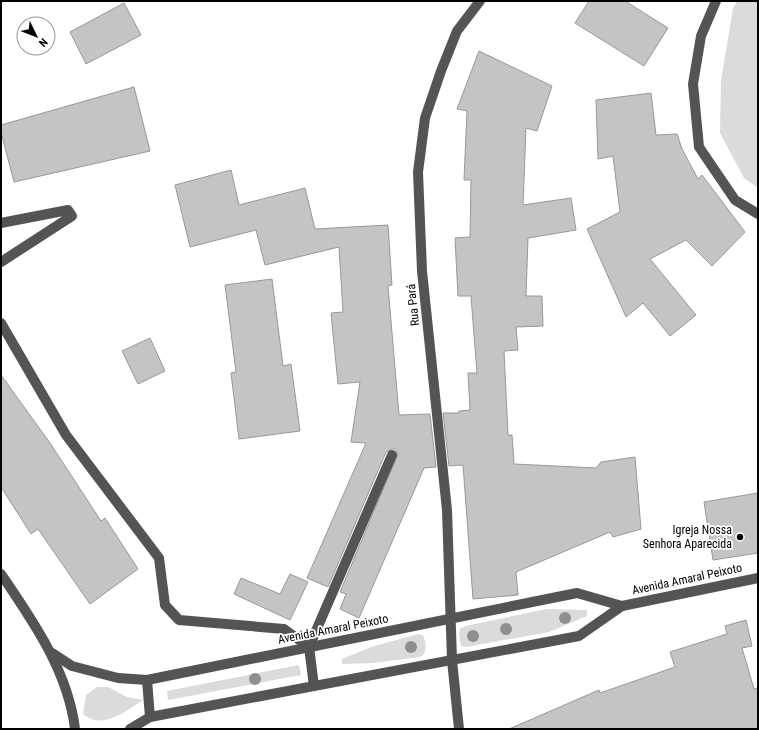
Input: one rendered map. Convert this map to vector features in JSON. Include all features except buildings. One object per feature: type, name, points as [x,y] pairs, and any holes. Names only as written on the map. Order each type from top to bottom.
[{"type":"street","name":"Rua Pará","points":[[459,729],[452,660],[447,510],[422,270],[418,172],[425,118],[456,31],[480,1]]},
{"type":"street","points":[[716,1],[702,36],[693,84],[699,147],[735,200],[758,214]]},
{"type":"street","points":[[1,224],[68,210],[72,216],[1,262]]},
{"type":"street","points":[[1,323],[66,435],[159,558],[164,605],[179,620],[284,630],[309,647]]},
{"type":"street","points":[[314,686],[309,647],[392,455]]},
{"type":"street","points":[[1,574],[52,653],[73,713],[76,729]]},
{"type":"street","name":"Avenida Amaral Peixoto","points":[[130,729],[150,716],[580,636],[622,606],[758,578]]},
{"type":"street","name":"Avenida Amaral Peixoto","points":[[52,653],[72,666],[118,678],[147,680],[577,593],[622,606]]},
{"type":"street","points":[[147,680],[150,716]]},
{"type":"shaded area","points":[[737,1],[758,1],[758,188],[744,178],[720,133],[721,80],[733,8]]},
{"type":"shaded area","points":[[547,609],[587,610],[587,616],[549,632],[466,647],[461,646],[459,635],[460,629],[465,626]]},
{"type":"shaded area","points":[[418,634],[423,635],[425,644],[424,653],[420,657],[373,663],[342,664],[342,659],[371,647]]},
{"type":"shaded area","points":[[299,665],[301,675],[168,700],[167,691]]},
{"type":"shaded area","points":[[97,687],[108,687],[127,697],[143,700],[113,718],[105,720],[90,719],[83,714],[86,695]]},
{"type":"place","name":"Igreja Nossa Senhora Aparecida","points":[[740,537]]}]
